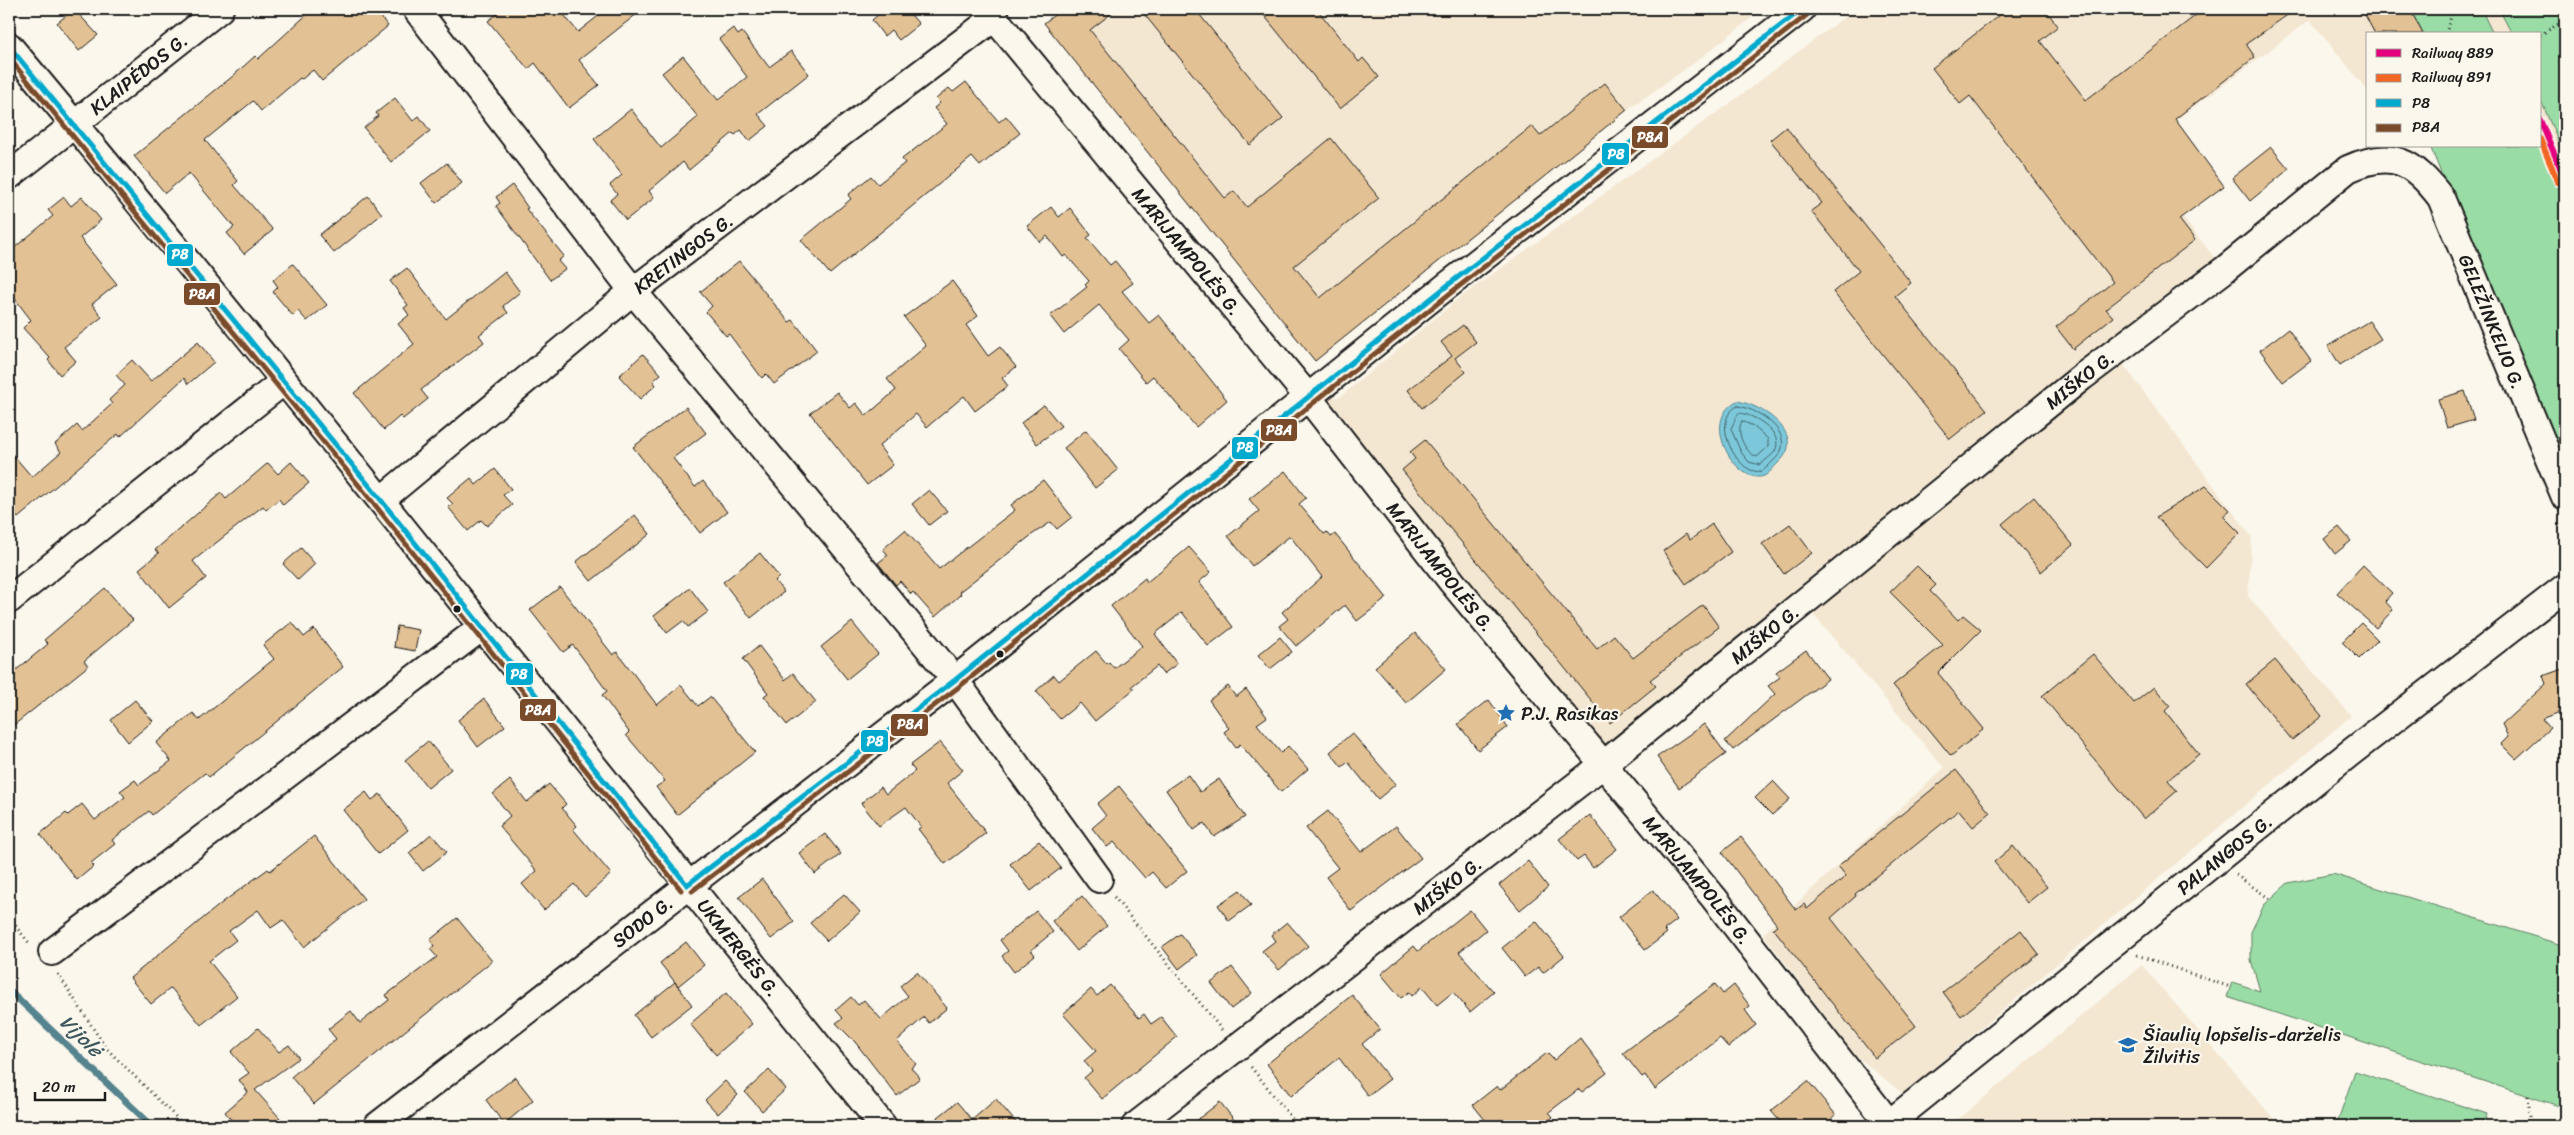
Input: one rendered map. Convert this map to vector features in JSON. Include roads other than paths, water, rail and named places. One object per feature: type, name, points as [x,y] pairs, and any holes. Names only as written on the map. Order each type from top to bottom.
[{"type":"street","name":"KLAIPĖDOS G.","points":[[9,176],[220,9]]},
{"type":"street","points":[[416,9],[633,291],[954,680],[1099,879]]},
{"type":"street","name":"SODO G.","points":[[378,1126],[954,680],[1308,397],[1802,9]]},
{"type":"street","name":"KRETINGOS G.","points":[[381,500],[633,291],[991,13]]},
{"type":"street","name":"MARIJAMPOLĖS G.","points":[[991,13],[1308,397],[1452,582],[1714,898],[1889,1126]]},
{"type":"street","name":"UKMERGĖS G.","points":[[9,46],[381,500],[687,885],[883,1126]]},
{"type":"street","name":"MIŠKO G.","points":[[1135,1126],[1604,764],[2082,377],[2224,270],[2348,169],[2381,158],[2398,161]]},
{"type":"street","name":"GELEŽINKELIO G.","points":[[2398,161],[2417,171],[2429,182],[2441,198],[2565,497]]},
{"type":"street","points":[[9,600],[284,382]]},
{"type":"street","name":"PALANGOS G.","points":[[1889,1126],[2350,752],[2565,587]]},
{"type":"street","points":[[48,951],[482,628]]},
{"type":"water","points":[[1737,401],[1770,415],[1786,433],[1788,442],[1786,453],[1768,474],[1764,476],[1753,476],[1743,471],[1733,462],[1726,450],[1721,436],[1721,423],[1726,410]]},
{"type":"waterway","name":"Vijolė","points":[[9,990],[152,1126]]},
{"type":"rail line","name":"889","points":[[2542,125],[2565,179]]},
{"type":"rail line","name":"891","points":[[2542,144],[2558,182]]},
{"type":"place","name":"P.J. Rasikas","points":[[1506,713]]},
{"type":"place","name":"Šiaulių lopšelis-darželis Žilvitis","points":[[2128,1045]]}]
